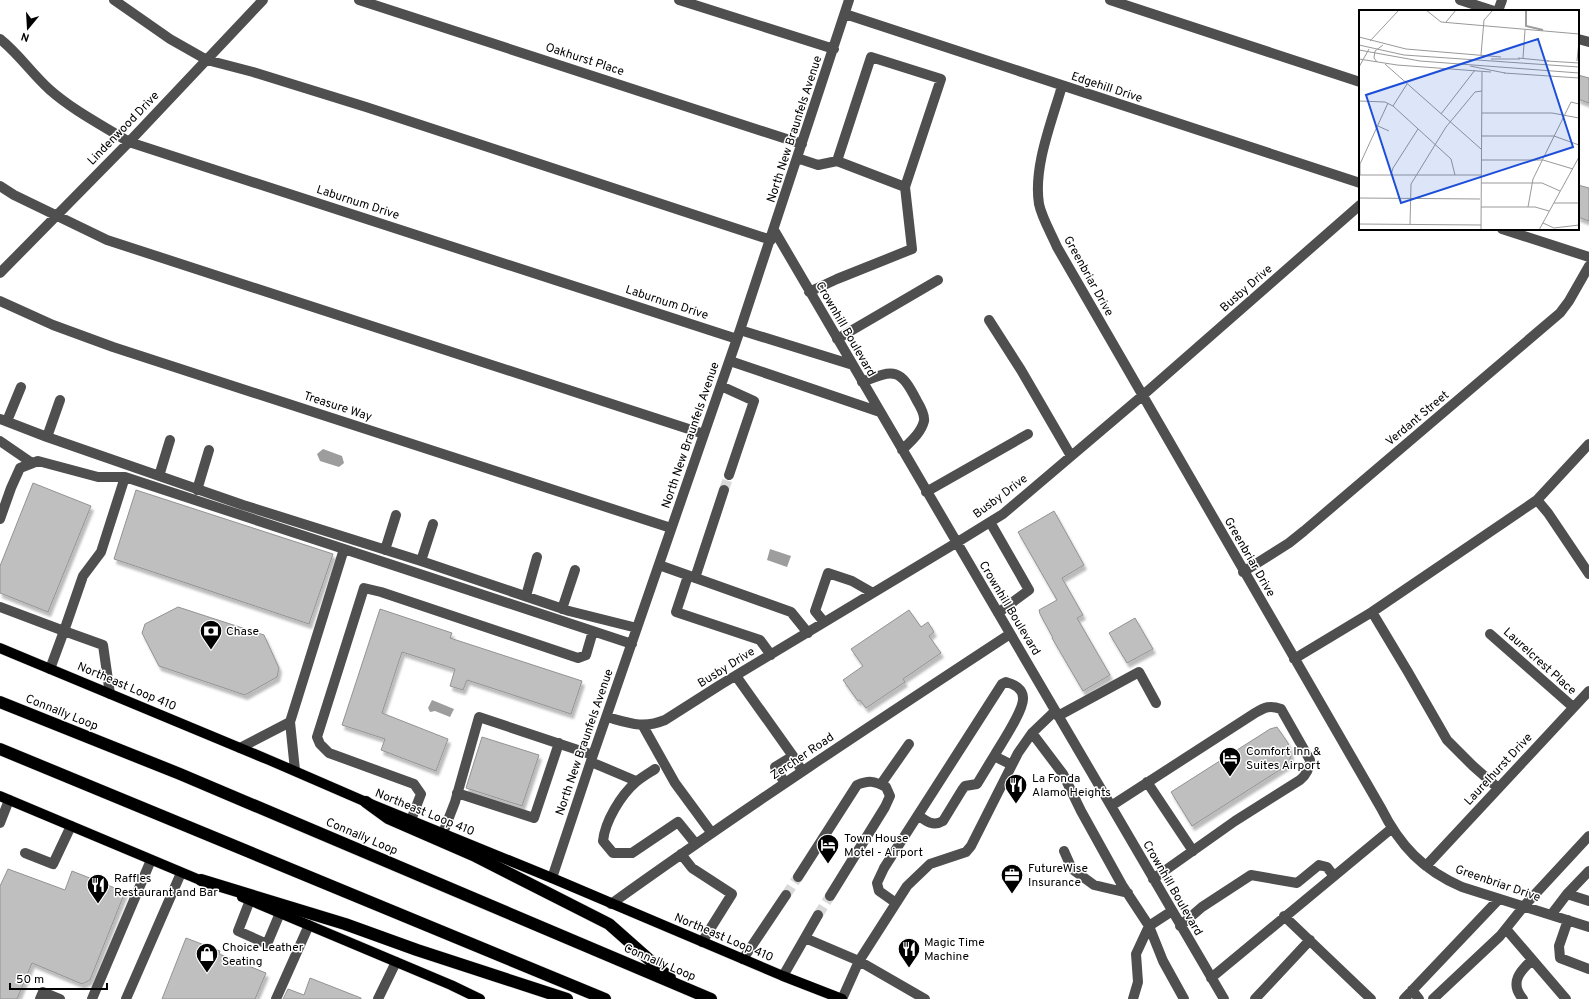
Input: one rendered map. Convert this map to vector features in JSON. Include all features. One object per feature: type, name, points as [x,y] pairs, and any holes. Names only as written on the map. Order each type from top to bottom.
[{"type":"highway","name":"Connally Loop","points":[[0,702],[180,774],[712,999]]},
{"type":"highway","points":[[0,749],[604,999]]},
{"type":"highway","points":[[366,802],[388,818],[473,855],[609,924],[680,986]]},
{"type":"highway","points":[[201,880],[251,898],[345,924],[417,950],[566,999]]},
{"type":"main road","name":"Northeast Loop 410","points":[[0,648],[295,770],[366,802],[552,878],[783,976],[842,999]]},
{"type":"main road","points":[[5,798],[201,880]]},
{"type":"main road","points":[[251,898],[280,913],[451,985],[479,999]]},
{"type":"street","points":[[114,0],[170,39],[207,60],[253,72],[772,235]]},
{"type":"street","name":"Lindenwood Drive","points":[[0,273],[129,142],[263,0]]},
{"type":"street","name":"Oakhurst Place","points":[[359,0],[802,144]]},
{"type":"street","points":[[680,0],[834,49]]},
{"type":"street","name":"North New Braunfels Avenue","points":[[552,878],[671,528],[730,361],[850,0]]},
{"type":"street","points":[[1110,0],[1359,82]]},
{"type":"street","points":[[1460,0],[1491,10]]},
{"type":"street","points":[[1498,10],[1502,0]]},
{"type":"street","name":"Edgehill Drive","points":[[846,14],[1359,183]]},
{"type":"street","name":"Laburnum Drive","points":[[0,39],[48,88],[61,99],[79,112],[129,142],[739,334],[852,365]]},
{"type":"street","points":[[1579,39],[1589,42]]},
{"type":"street","points":[[809,292],[837,279],[912,249],[905,187],[941,79],[871,57],[837,161]]},
{"type":"street","name":"Greenbriar Drive","points":[[1062,86],[1038,170],[1040,204],[1057,247],[1243,572],[1381,808],[1391,829],[1409,851],[1426,866],[1449,882],[1589,927]]},
{"type":"street","points":[[797,158],[818,164],[837,161],[905,187]]},
{"type":"street","points":[[0,186],[14,196],[108,240],[704,434]]},
{"type":"street","name":"Busby Drive","points":[[607,717],[643,726],[656,724],[665,720],[1003,514],[1142,396],[1359,206]]},
{"type":"street","points":[[1505,230],[1589,257]]},
{"type":"street","name":"Crownhill Boulevard","points":[[772,235],[837,339],[1111,806],[1210,978],[1224,999]]},
{"type":"street","name":"Verdant Street","points":[[1243,572],[1299,535],[1560,313],[1569,301],[1589,266]]},
{"type":"street","points":[[837,339],[938,280]]},
{"type":"street","name":"Treasure Way","points":[[0,301],[53,325],[113,347],[671,528]]},
{"type":"street","points":[[989,320],[1021,370],[1071,456]]},
{"type":"street","points":[[730,361],[880,412]]},
{"type":"street","points":[[862,382],[884,374],[896,374],[904,378],[909,386],[921,409],[924,420],[920,431],[902,450]]},
{"type":"street","points":[[721,386],[754,401],[729,475]]},
{"type":"street","points":[[20,387],[4,420],[197,490],[421,561],[562,609],[637,628]]},
{"type":"street","points":[[48,437],[60,400]]},
{"type":"street","points":[[926,492],[1028,434]]},
{"type":"street","points":[[159,476],[170,440]]},
{"type":"street","points":[[0,441],[32,463]]},
{"type":"street","points":[[1294,659],[1372,612],[1537,500],[1589,444]]},
{"type":"street","points":[[197,490],[209,450]]},
{"type":"street","points":[[0,519],[20,468],[32,463],[38,461],[98,477],[125,477],[632,644]]},
{"type":"street","points":[[50,669],[83,576],[101,552],[125,477]]},
{"type":"street","points":[[724,490],[692,577],[676,612],[760,640],[771,655]]},
{"type":"street","points":[[1537,500],[1548,513],[1589,574]]},
{"type":"street","points":[[385,550],[396,515]]},
{"type":"street","points":[[990,522],[1029,590],[998,613]]},
{"type":"street","points":[[421,561],[433,524]]},
{"type":"street","points":[[295,770],[290,722],[344,549]]},
{"type":"street","points":[[526,596],[537,557]]},
{"type":"street","points":[[659,565],[790,612],[808,633]]},
{"type":"street","points":[[562,609],[575,570]]},
{"type":"street","points":[[824,622],[815,611],[828,573],[852,581],[873,593]]},
{"type":"street","points":[[411,820],[421,794],[414,784],[329,752],[320,744],[317,737],[364,588],[381,592],[578,658],[586,655],[593,631]]},
{"type":"street","points":[[0,607],[103,645],[110,694]]},
{"type":"street","points":[[1372,612],[1401,659],[1447,740],[1498,788]]},
{"type":"street","name":"Zercher Road","points":[[611,904],[711,832],[1010,634]]},
{"type":"street","name":"Laurelcrest Place","points":[[1490,634],[1573,707]]},
{"type":"street","points":[[842,999],[859,961],[907,886],[930,864],[966,852],[971,846],[1018,753],[1032,733],[1056,714],[1139,672],[1156,703]]},
{"type":"street","points":[[736,676],[802,771]]},
{"type":"street","points":[[896,903],[879,891],[877,883],[884,868],[1002,684],[1006,682],[1020,689],[1023,698],[1022,707],[977,784],[965,786],[943,821],[933,824],[918,815]]},
{"type":"street","name":"Laurelhurst Drive","points":[[1426,866],[1589,691]]},
{"type":"street","points":[[1111,806],[1265,707],[1273,706],[1281,709],[1310,760],[1306,775],[1235,821],[1153,879]]},
{"type":"street","points":[[442,833],[457,793],[479,717],[559,743],[636,781]]},
{"type":"street","points":[[240,748],[290,722]]},
{"type":"street","points":[[643,726],[675,783],[711,832]]},
{"type":"street","points":[[1032,733],[1063,774],[1081,811],[1128,893],[1149,926],[1163,961],[1184,999]]},
{"type":"street","points":[[457,793],[534,818],[559,743]]},
{"type":"street","points":[[881,784],[910,744]]},
{"type":"street","points":[[785,783],[775,767],[793,756]]},
{"type":"street","points":[[994,756],[1012,765]]},
{"type":"street","points":[[654,769],[636,781],[620,799],[604,832],[603,841],[614,853],[632,853],[678,822],[696,843]]},
{"type":"street","points":[[798,877],[857,785],[867,781],[881,784],[886,787],[890,796],[885,807],[830,896]]},
{"type":"street","points":[[1147,782],[1193,851]]},
{"type":"street","points":[[0,823],[5,798]]},
{"type":"street","points":[[26,853],[53,864],[70,826]]},
{"type":"street","points":[[1210,978],[1391,829]]},
{"type":"street","points":[[1433,999],[1500,936],[1524,906],[1589,836]]},
{"type":"street","points":[[1064,851],[1072,869],[1094,885],[1128,893]]},
{"type":"street","points":[[681,854],[692,868],[732,894],[702,942]]},
{"type":"street","points":[[92,999],[151,860]]},
{"type":"street","points":[[1180,926],[1202,907],[1251,875],[1297,883],[1319,865],[1327,867],[1334,876]]},
{"type":"street","points":[[1551,915],[1566,894],[1589,871]]},
{"type":"street","points":[[126,999],[181,872]]},
{"type":"street","points":[[1566,894],[1589,901]]},
{"type":"street","points":[[743,959],[786,895]]},
{"type":"street","points":[[251,898],[238,931],[267,944],[280,913]]},
{"type":"street","points":[[1404,999],[1499,899]]},
{"type":"street","points":[[1133,999],[1138,982],[1136,954],[1149,926],[1172,911]]},
{"type":"street","points":[[783,976],[818,915]]},
{"type":"street","points":[[1284,916],[1371,999]]},
{"type":"street","points":[[1568,920],[1559,946],[1560,958],[1589,969]]},
{"type":"street","points":[[276,999],[309,925]]},
{"type":"street","points":[[1506,929],[1566,999]]},
{"type":"street","points":[[805,938],[859,961],[924,999]]},
{"type":"street","points":[[1255,999],[1310,940]]},
{"type":"street","points":[[1522,999],[1516,985],[1517,979],[1521,970],[1532,960]]},
{"type":"street","points":[[378,999],[396,962]]},
{"type":"street","points":[[1412,990],[1419,999]]},
{"type":"street","points":[[40,999],[43,992],[60,999]]},
{"type":"shaded area","points":[[323,449],[342,456],[344,463],[339,467],[320,461],[317,454]]},
{"type":"shaded area","points":[[770,549],[791,556],[787,567],[767,560]]},
{"type":"shaded area","points":[[432,700],[454,709],[450,717],[435,711],[430,712],[428,708]]},
{"type":"building","points":[[1579,75],[1589,78],[1589,103],[1579,99]]},
{"type":"building","points":[[1579,185],[1589,188],[1589,221],[1579,217]]},
{"type":"building","points":[[33,483],[91,506],[48,612],[0,593],[0,566]]},
{"type":"building","points":[[136,490],[333,554],[309,624],[114,559]]},
{"type":"building","points":[[1054,511],[1084,565],[1062,578],[1083,615],[1077,618],[1110,675],[1083,691],[1052,638],[1040,614],[1039,610],[1057,600],[1018,532]]},
{"type":"building","name":"Chase","points":[[178,607],[264,635],[279,668],[277,677],[245,695],[159,666],[142,633],[145,624]]},
{"type":"building","points":[[380,609],[452,633],[450,638],[582,681],[571,714],[467,680],[463,690],[450,686],[455,669],[402,652],[382,713],[448,739],[436,771],[381,750],[385,739],[342,725]]},
{"type":"building","points":[[909,610],[921,627],[928,622],[934,632],[929,636],[941,653],[903,679],[905,682],[866,708],[860,700],[858,701],[843,680],[863,666],[851,649]]},
{"type":"building","points":[[1135,618],[1153,649],[1127,663],[1109,633]]},
{"type":"building","name":"Comfort Inn & Suites Airport","points":[[1277,727],[1288,743],[1291,754],[1289,764],[1192,826],[1171,792],[1270,729]]},
{"type":"building","points":[[482,737],[539,755],[522,806],[466,788]]},
{"type":"building","points":[[8,869],[65,890],[72,871],[125,892],[90,980],[82,984],[32,963],[17,999],[0,999],[0,886]]},
{"type":"building","points":[[186,938],[220,951],[219,954],[266,973],[255,999],[162,999]]},
{"type":"building","points":[[310,978],[361,999],[283,999],[288,989],[304,995]]},
{"type":"tunnel","points":[[724,490],[729,475]]},
{"type":"tunnel","points":[[786,895],[798,877]]},
{"type":"tunnel","points":[[818,915],[830,896]]},
{"type":"place","name":"Chase","points":[[211,650]]},
{"type":"place","name":"Comfort Inn & Suites Airport","points":[[1230,778]]},
{"type":"place","name":"La Fonda Alamo Heights","points":[[1016,804]]},
{"type":"place","name":"Town House Motel - Airport","points":[[828,864]]},
{"type":"place","name":"FutureWise Insurance","points":[[1012,894]]},
{"type":"place","name":"Raffles Restaurant and Bar","points":[[98,904]]},
{"type":"place","name":"Magic Time Machine","points":[[909,968]]},
{"type":"place","name":"Choice Leather Seating","points":[[207,974]]}]
